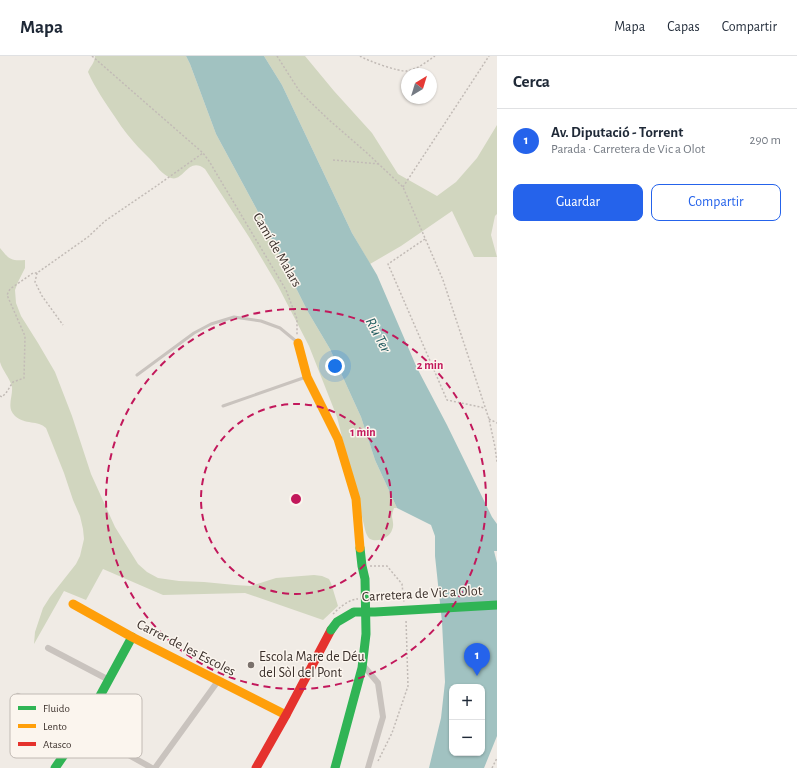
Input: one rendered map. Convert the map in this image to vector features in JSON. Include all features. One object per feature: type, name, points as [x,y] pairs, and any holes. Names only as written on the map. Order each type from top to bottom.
[{"type":"street","points":[[298,343],[307,377],[338,439],[356,499],[362,566],[365,579],[366,634],[362,664],[335,768]]},
{"type":"street","name":"Carrer de les Escoles","points":[[73,604],[132,637],[286,715]]},
{"type":"street","name":"Carretera de Vic a Olot","points":[[286,715],[331,630],[337,622],[354,612],[497,605]]},
{"type":"street","points":[[101,694],[132,637]]},
{"type":"street","points":[[48,648],[109,680]]},
{"type":"street","points":[[362,664],[378,684],[383,717],[368,768]]},
{"type":"street","points":[[135,758],[153,768],[218,681]]},
{"type":"street","points":[[256,768],[286,715]]},
{"type":"street","points":[[56,768],[63,758]]},
{"type":"lane","points":[[137,374],[194,333],[211,324],[234,317],[261,321],[280,328],[298,343]]},
{"type":"lane","points":[[223,406],[307,377]]},
{"type":"path","name":"Camí de Malars","points":[[92,56],[203,153],[209,161],[286,290],[296,319],[298,343]]},
{"type":"path","points":[[277,56],[300,92],[403,186],[443,280],[485,408],[495,447],[497,462]]},
{"type":"path","points":[[360,56],[373,63],[406,71],[421,66],[434,56]]},
{"type":"path","points":[[403,186],[490,56]]},
{"type":"path","points":[[0,396],[2,397],[6,393],[13,382],[24,378],[25,336],[7,295],[10,290],[22,280],[33,273],[37,273],[88,237],[106,221],[203,153]]},
{"type":"path","points":[[333,160],[380,164]]},
{"type":"path","points":[[425,239],[388,264],[447,400],[485,408]]},
{"type":"path","points":[[37,273],[35,282],[42,296],[63,325]]},
{"type":"path","points":[[488,419],[497,423]]},
{"type":"path","points":[[362,566],[387,566],[402,584],[405,604]]},
{"type":"path","points":[[337,610],[353,599]]},
{"type":"path","points":[[378,761],[392,733],[408,686],[406,618]]},
{"type":"path","points":[[492,768],[497,758]]},
{"type":"green space","points":[[95,56],[186,56],[216,134],[256,208],[308,312],[330,349],[361,417],[375,460],[397,508],[394,508],[392,514],[393,528],[391,533],[386,537],[380,540],[370,539],[365,530],[337,417],[309,346],[278,286],[249,237],[205,169],[194,165],[175,178],[168,177],[132,141],[104,100],[88,72]]},
{"type":"green space","points":[[264,56],[305,56],[372,133],[398,174],[437,196],[456,182],[477,158],[497,125],[497,214],[495,216],[491,235],[497,257],[474,257],[452,211],[401,246],[370,264],[352,233],[282,85]]},
{"type":"green space","points":[[0,248],[13,260],[25,260],[25,268],[15,290],[16,303],[21,316],[55,372],[72,416],[91,474],[115,527],[138,564],[147,572],[158,578],[235,585],[251,586],[276,578],[314,575],[322,576],[329,579],[338,606],[323,620],[245,593],[163,595],[103,569],[86,600],[64,591],[34,644],[35,632],[43,608],[76,564],[80,556],[84,539],[80,516],[46,428],[39,424],[19,419],[12,413],[11,410],[10,402],[12,387],[10,380],[0,362]]},
{"type":"water","name":"Riu Ter","points":[[186,56],[264,56],[282,85],[352,233],[377,275],[417,368],[492,517],[497,524],[497,551],[494,551],[497,563],[497,736],[484,768],[429,768],[441,718],[445,682],[442,622],[435,556],[435,536],[431,525],[397,508],[375,460],[361,417],[330,349],[308,312],[256,208],[216,134]]},
{"type":"traffic: fast","points":[[335,768],[362,668],[366,634],[365,579],[360,548]]},
{"type":"traffic: fast","points":[[331,630],[337,622],[354,612],[497,605]]},
{"type":"traffic: fast","points":[[101,694],[132,637]]},
{"type":"traffic: fast","points":[[55,768],[62,758]]},
{"type":"traffic: slow","points":[[298,343],[307,377],[338,439],[356,499],[360,548]]},
{"type":"traffic: slow","points":[[73,604],[132,637],[286,715]]},
{"type":"traffic: jam","points":[[256,768],[331,630]]},
{"type":"place","name":"Escola Mare de Déu del Sòl del Pont","points":[[251,665]]},
{"type":"place","name":"Av. Diputació - Torrent","points":[[477,676]]}]
